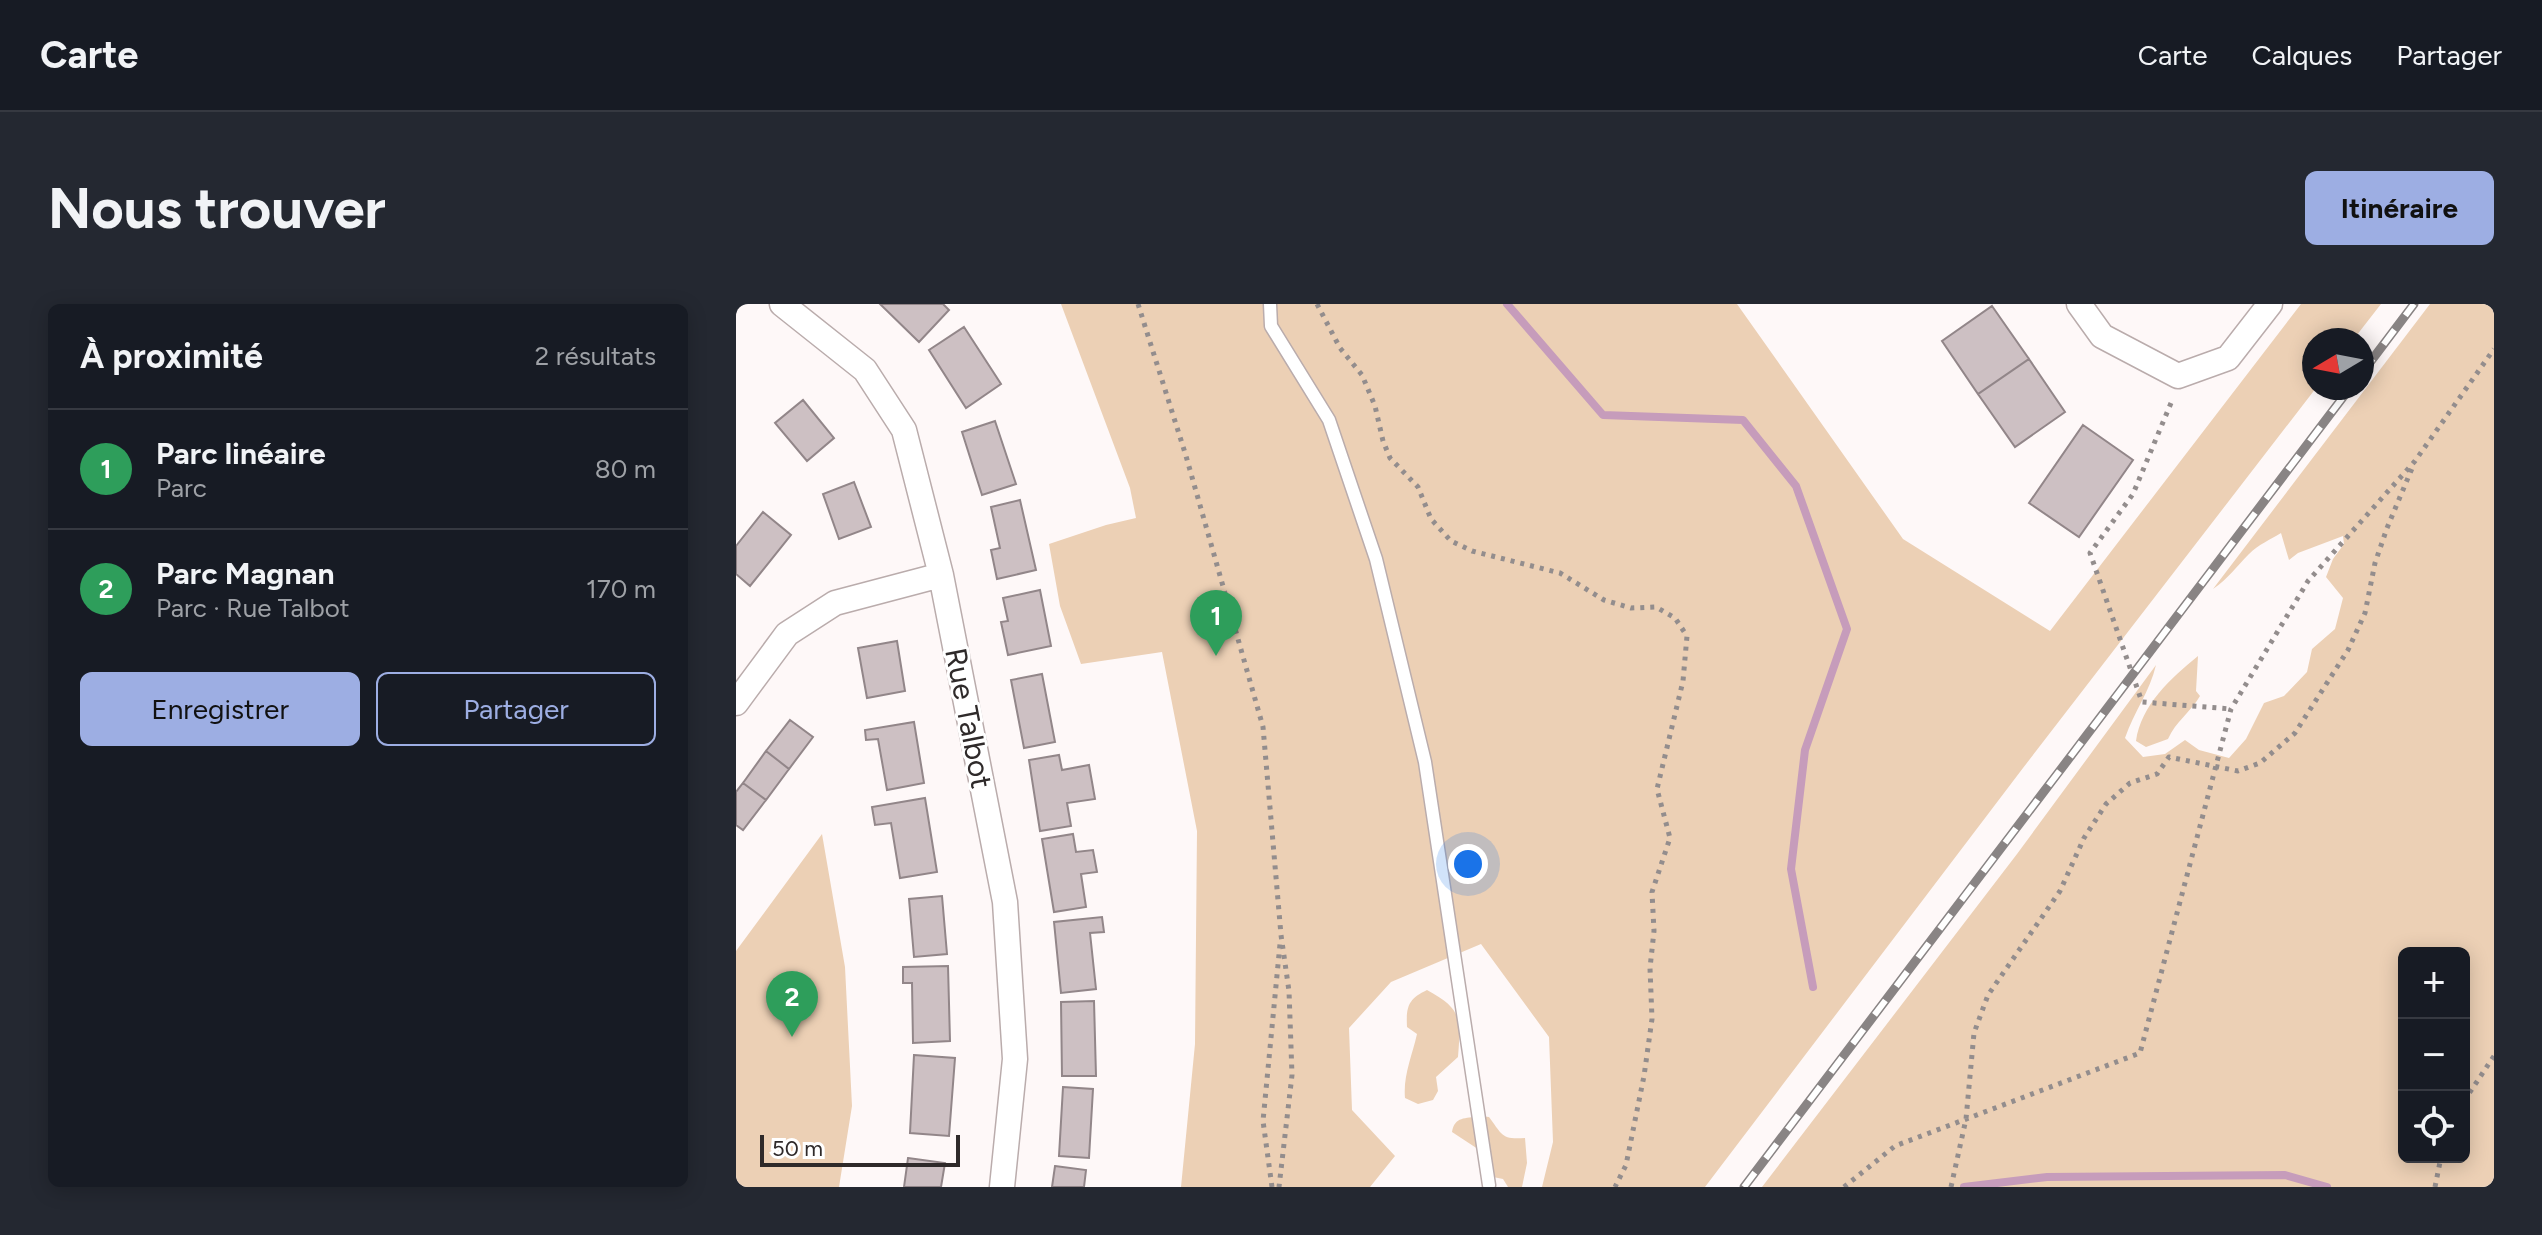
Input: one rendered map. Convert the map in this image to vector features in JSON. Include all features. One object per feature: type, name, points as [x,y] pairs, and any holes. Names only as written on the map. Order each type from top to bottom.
[{"type":"street","name":"Rue Talbot","points":[[782,304],[865,370],[904,430],[941,575],[1005,902],[1015,1059],[1002,1187]]},
{"type":"street","points":[[2079,304],[2102,336],[2178,376],[2228,358],[2270,304]]},
{"type":"street","points":[[736,703],[787,634],[835,603],[941,575]]},
{"type":"lane","points":[[1270,304],[1271,326],[1329,420],[1376,559],[1425,762],[1489,1185]]},
{"type":"path","points":[[1138,304],[1186,456],[1263,727],[1281,935],[1289,991],[1292,1075],[1279,1187]]},
{"type":"path","points":[[1317,304],[1340,348],[1362,375],[1375,406],[1390,458],[1418,487],[1431,519],[1451,541],[1472,551],[1560,573],[1604,600],[1631,608],[1656,607],[1675,618],[1687,636],[1683,681],[1657,789],[1670,838],[1652,892],[1650,1034],[1626,1165],[1615,1187]]},
{"type":"path","points":[[1844,1187],[1895,1146],[2140,1053],[2231,709],[2308,581],[2415,461],[2494,349]]},
{"type":"path","points":[[2171,403],[2133,494],[2090,553],[2142,702],[2231,709]]},
{"type":"path","points":[[1951,1186],[1966,1119],[1974,1033],[1988,995],[2060,891],[2084,838],[2106,804],[2130,783],[2157,774],[2169,757],[2238,771],[2260,763],[2295,733],[2348,650],[2365,613],[2375,563],[2415,461]]},
{"type":"path","points":[[1272,1187],[1263,1121],[1281,935]]},
{"type":"path","points":[[2470,1092],[2494,1056]]},
{"type":"path","points":[[2435,1187],[2440,1163]]},
{"type":"shaded area","points":[[1061,304],[1737,304],[1903,539],[2050,631],[2301,304],[2381,304],[2362,328],[2302,328],[2302,400],[2307,400],[1705,1187],[1542,1187],[1553,1142],[1549,1037],[1481,944],[1391,982],[1349,1028],[1352,1110],[1395,1156],[1370,1187],[1181,1187],[1195,1044],[1197,831],[1162,652],[1081,664],[1060,606],[1049,544],[1136,518],[1130,488]]},
{"type":"shaded area","points":[[2430,304],[2494,304],[2494,1187],[1762,1187],[2017,854],[2156,665],[2125,738],[2143,757],[2165,754],[2185,740],[2199,750],[2229,758],[2246,739],[2264,703],[2284,696],[2307,672],[2312,649],[2335,629],[2343,598],[2326,577],[2333,559],[2344,544],[2343,536],[2298,553],[2289,560],[2281,533],[2253,551],[2213,589],[2357,400],[2374,400],[2374,378]]},
{"type":"shaded area","points":[[2198,656],[2196,691],[2200,696],[2196,702],[2168,739],[2146,747],[2136,741],[2144,716],[2159,693]]},
{"type":"shaded area","points":[[822,834],[845,967],[852,1106],[839,1187],[736,1187],[736,951]]},
{"type":"shaded area","points":[[1427,990],[1447,1003],[1457,1016],[1458,1057],[1436,1077],[1438,1091],[1433,1100],[1418,1104],[1405,1098],[1407,1074],[1417,1034],[1407,1027],[1407,1014],[1412,1000]]},
{"type":"shaded area","points":[[1489,1117],[1506,1137],[1525,1138],[1527,1163],[1522,1187],[1508,1187],[1503,1179],[1493,1177],[1487,1155],[1452,1132],[1458,1121]]},
{"type":"building","points":[[880,304],[943,304],[949,310],[919,342]]},
{"type":"building","points":[[1992,306],[2029,359],[1978,394],[1942,341]]},
{"type":"building","points":[[964,327],[1001,384],[966,408],[929,350]]},
{"type":"building","points":[[2029,359],[2065,412],[2015,447],[1978,394]]},
{"type":"building","points":[[803,400],[834,438],[807,461],[775,423]]},
{"type":"building","points":[[995,421],[1016,484],[982,495],[962,432]]},
{"type":"building","points":[[2083,425],[2133,460],[2079,537],[2029,503]]},
{"type":"building","points":[[854,482],[871,527],[839,539],[823,494]]},
{"type":"building","points":[[1020,500],[1036,570],[997,579],[991,550],[1000,548],[991,507]]},
{"type":"building","points":[[763,512],[791,535],[750,586],[736,574],[736,546]]},
{"type":"building","points":[[1040,590],[1051,646],[1008,655],[1001,622],[1008,621],[1003,598]]},
{"type":"building","points":[[897,641],[905,691],[867,698],[858,648]]},
{"type":"building","points":[[1042,674],[1055,742],[1024,748],[1011,680]]},
{"type":"building","points":[[790,720],[813,737],[789,769],[766,751]]},
{"type":"building","points":[[914,722],[924,783],[887,790],[878,739],[866,740],[865,730]]},
{"type":"building","points":[[766,751],[789,769],[766,800],[743,783]]},
{"type":"building","points":[[1059,755],[1062,770],[1089,765],[1095,799],[1067,803],[1071,826],[1040,831],[1029,760]]},
{"type":"building","points":[[743,783],[766,800],[743,830],[736,825],[736,792]]},
{"type":"building","points":[[925,798],[937,872],[900,878],[891,823],[875,825],[872,807]]},
{"type":"building","points":[[1073,834],[1076,852],[1093,850],[1097,872],[1081,874],[1086,907],[1054,912],[1042,839]]},
{"type":"building","points":[[942,896],[947,954],[914,957],[909,899]]},
{"type":"building","points":[[1102,917],[1104,932],[1090,933],[1096,989],[1061,993],[1054,922]]},
{"type":"building","points":[[948,966],[950,1041],[913,1043],[912,983],[903,983],[903,967]]},
{"type":"building","points":[[1094,1001],[1096,1076],[1062,1076],[1061,1002]]},
{"type":"building","points":[[914,1055],[955,1058],[949,1136],[910,1133]]},
{"type":"building","points":[[1063,1087],[1093,1089],[1089,1158],[1059,1156]]},
{"type":"building","points":[[908,1158],[945,1163],[941,1187],[904,1187]]},
{"type":"building","points":[[1055,1166],[1086,1170],[1084,1187],[1052,1187]]},
{"type":"waterway","points":[[1507,304],[1603,415],[1743,420],[1796,486],[1847,629],[1805,750],[1791,869],[1813,987]]},
{"type":"waterway","points":[[1964,1187],[2047,1177],[2285,1175],[2327,1187]]},
{"type":"railway","points":[[2374,357],[2414,304]]},
{"type":"railway","points":[[1744,1187],[2341,400]]},
{"type":"place","name":"Parc linéaire","points":[[1216,656]]},
{"type":"place","name":"Parc Magnan","points":[[792,1037]]}]
